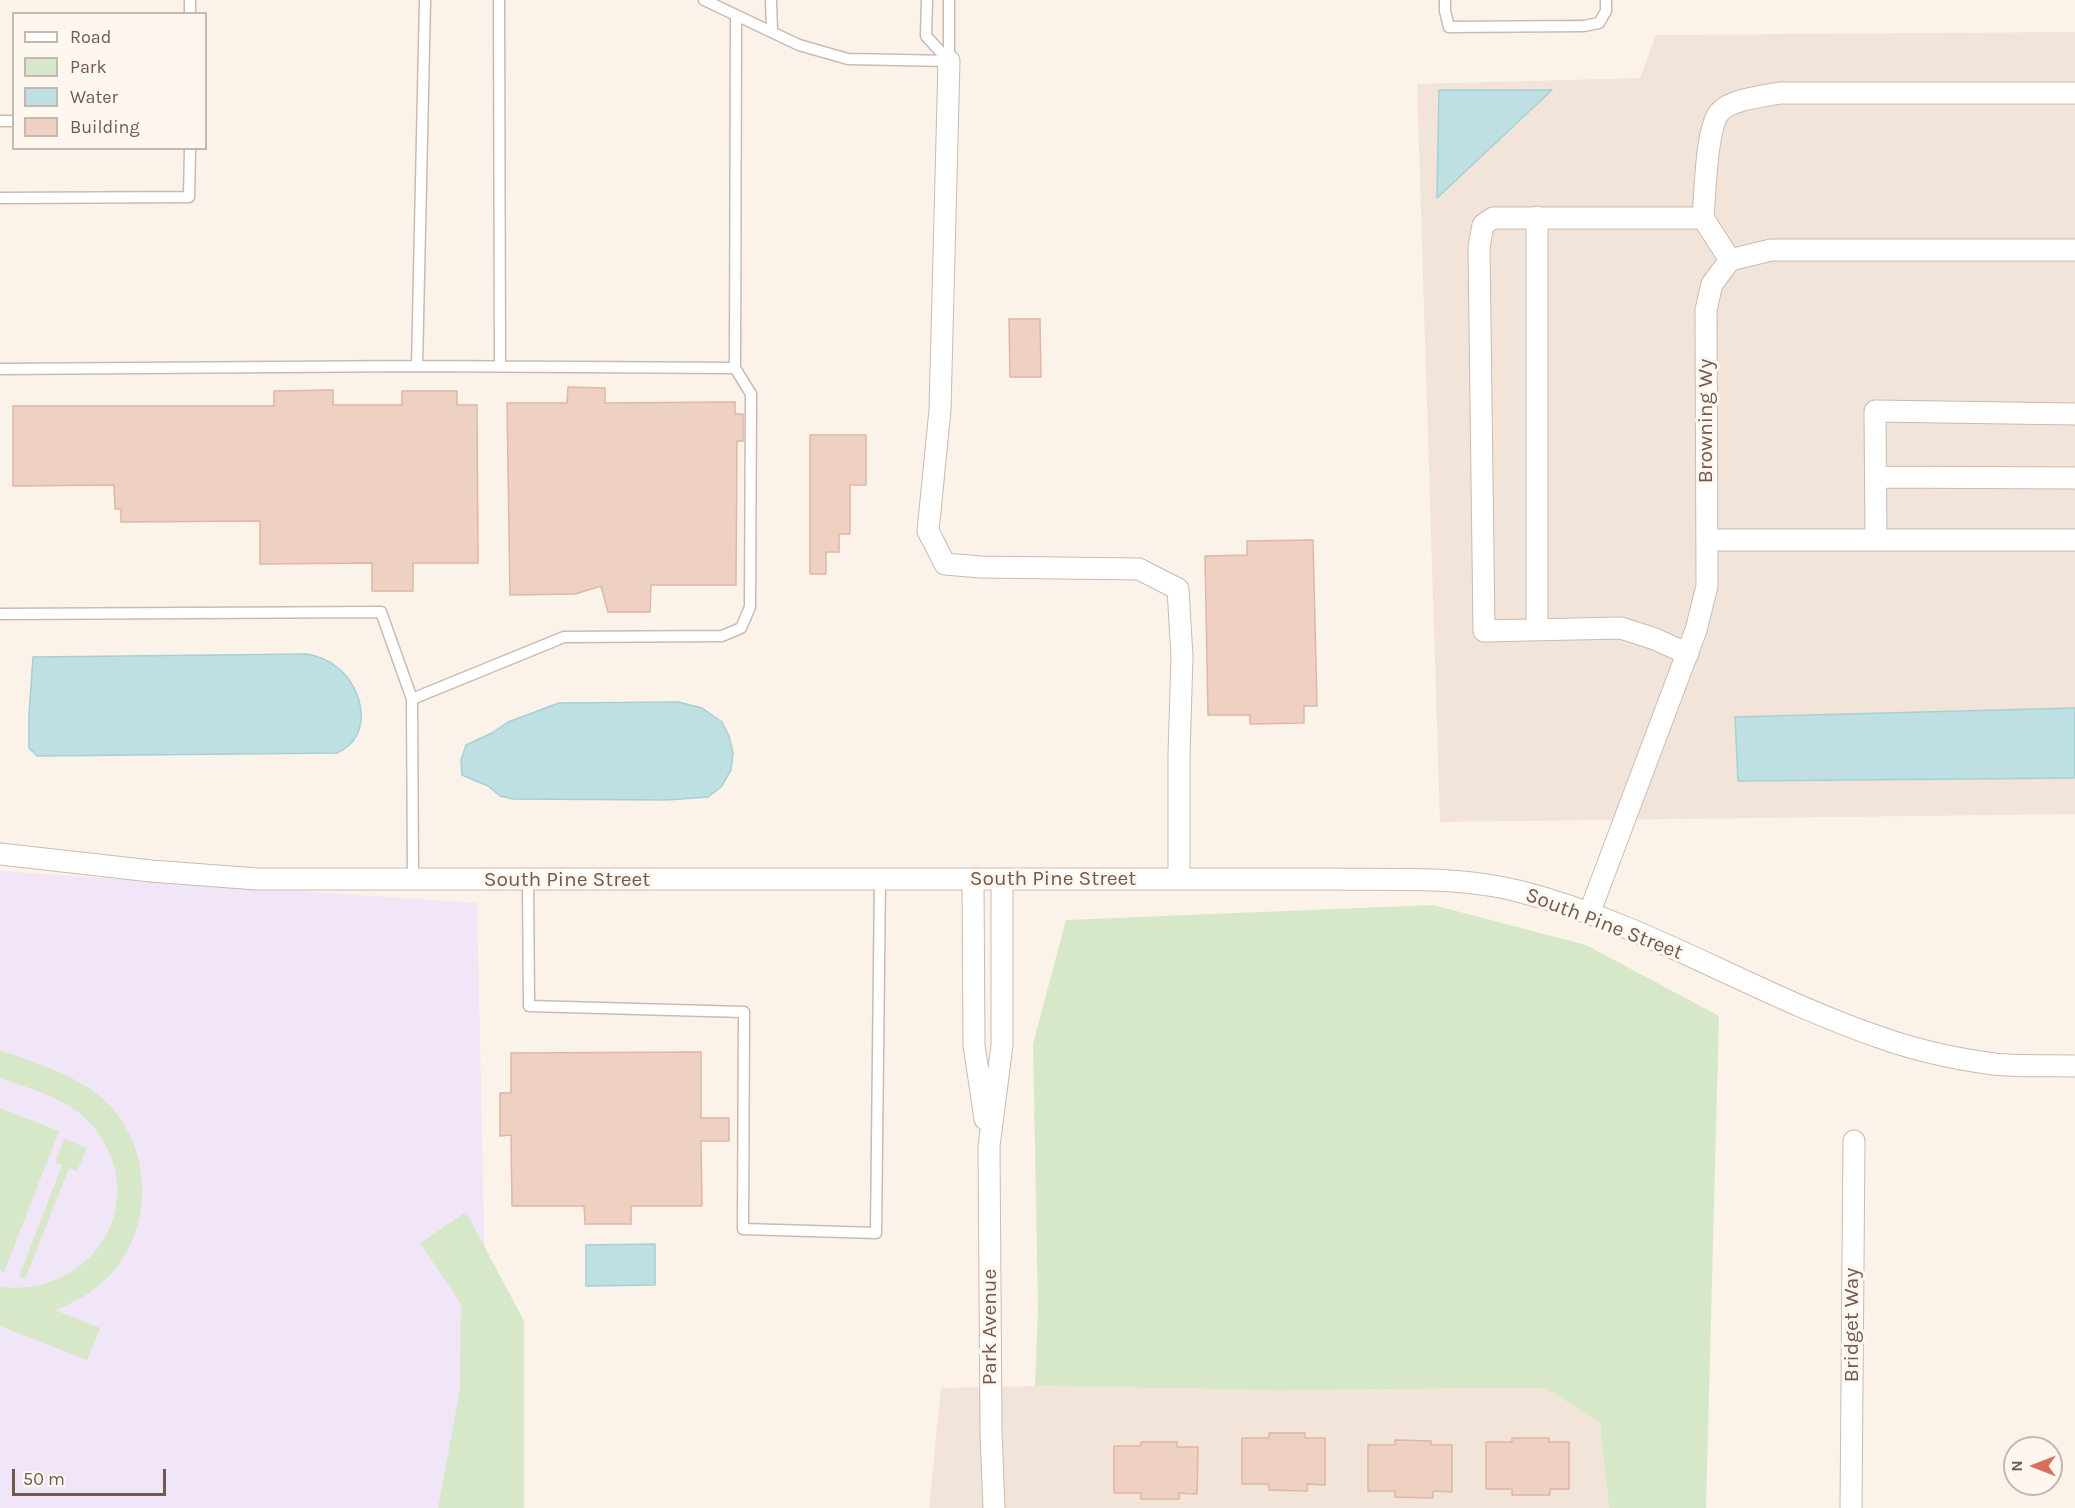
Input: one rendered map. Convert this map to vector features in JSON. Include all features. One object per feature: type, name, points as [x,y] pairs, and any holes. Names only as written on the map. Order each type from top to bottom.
[{"type":"street","points":[[949,61],[940,410],[928,531],[945,564],[981,567],[1139,570],[1178,589],[1182,657],[1179,879]]},
{"type":"street","points":[[2075,93],[1780,93],[1742,99],[1719,112],[1709,141],[1703,218],[1730,260],[1771,249],[2075,250]]},
{"type":"street","points":[[1537,217],[1537,630]]},
{"type":"street","points":[[1688,654],[1655,639],[1621,628],[1484,631],[1479,247],[1484,225],[1493,218],[1703,218]]},
{"type":"street","name":"Browning Wy","points":[[1589,914],[1688,654],[1707,586],[1706,310],[1712,284],[1730,260]]},
{"type":"street","points":[[1876,540],[1875,411],[2075,414]]},
{"type":"street","points":[[1876,477],[2075,478]]},
{"type":"street","points":[[1707,540],[2075,540]]},
{"type":"street","name":"South Pine Street","points":[[0,854],[151,871],[257,879],[1439,880],[1519,891],[1589,914],[1880,1038],[1937,1053],[1995,1064],[2075,1066]]},
{"type":"street","name":"Park Avenue","points":[[973,879],[974,1046],[989,1146]]},
{"type":"street","name":"Park Avenue","points":[[994,1508],[991,1432],[989,1146],[1002,1045],[1002,879]]},
{"type":"street","name":"Bridget Way","points":[[1851,1508],[1854,1141]]},
{"type":"lane","points":[[417,366],[425,0]]},
{"type":"lane","points":[[499,0],[500,367]]},
{"type":"lane","points":[[704,0],[799,45],[848,59],[949,61]]},
{"type":"lane","points":[[771,0],[772,32]]},
{"type":"lane","points":[[927,0],[926,36],[949,61]]},
{"type":"lane","points":[[949,0],[949,61]]},
{"type":"lane","points":[[1444,0],[1444,11],[1449,27],[1584,26],[1599,23],[1606,11],[1606,0]]},
{"type":"lane","points":[[412,699],[564,637],[722,636],[741,628],[750,607],[751,394],[735,368],[736,15]]},
{"type":"lane","points":[[0,198],[189,197],[189,150]]},
{"type":"lane","points":[[0,369],[417,366],[735,368]]},
{"type":"lane","points":[[0,614],[381,612],[412,699],[413,879]]},
{"type":"lane","points":[[528,880],[529,1006],[744,1012],[743,1229],[876,1233],[880,878]]},
{"type":"shaded area","points":[[2075,32],[2075,814],[1440,822],[1417,84],[1640,78],[1656,35]]},
{"type":"shaded area","points":[[0,871],[477,903],[490,1508],[0,1508]]},
{"type":"shaded area","points":[[1035,1386],[1275,1390],[1545,1388],[1600,1423],[1609,1508],[929,1508],[941,1388]]},
{"type":"green space","points":[[1433,905],[1586,945],[1719,1016],[1706,1508],[1609,1508],[1600,1423],[1545,1388],[1275,1390],[1035,1386],[1038,1309],[1033,1044],[1066,920]]},
{"type":"green space","points":[[0,1050],[67,1076],[103,1099],[120,1118],[132,1140],[139,1164],[142,1189],[140,1214],[133,1238],[122,1260],[94,1290],[55,1310],[100,1328],[87,1360],[0,1326],[0,1287],[34,1286],[64,1276],[88,1259],[105,1236],[115,1210],[117,1181],[109,1151],[90,1123],[71,1107],[48,1095],[0,1078]]},
{"type":"green space","points":[[0,1108],[59,1131],[4,1272],[0,1271]]},
{"type":"green space","points":[[64,1139],[87,1148],[77,1171],[69,1168],[25,1279],[19,1277],[62,1165],[55,1162]]},
{"type":"green space","points":[[466,1212],[524,1321],[524,1508],[438,1508],[460,1389],[461,1304],[420,1243]]},
{"type":"water","points":[[1439,90],[1552,90],[1437,198]]},
{"type":"water","points":[[307,654],[330,662],[337,667],[354,687],[359,699],[361,712],[356,736],[349,746],[337,753],[37,756],[29,748],[33,657]]},
{"type":"water","points":[[678,702],[702,708],[722,722],[729,736],[733,753],[731,770],[721,787],[708,797],[667,800],[513,799],[500,796],[488,786],[462,775],[461,760],[466,745],[492,733],[508,722],[559,703]]},
{"type":"water","points":[[2075,708],[2075,778],[1738,781],[1735,717]]},
{"type":"water","points":[[655,1244],[655,1285],[586,1286],[586,1245]]},
{"type":"building","points":[[1009,319],[1040,319],[1041,377],[1010,377]]},
{"type":"building","points":[[568,387],[605,388],[605,403],[735,402],[735,414],[743,414],[743,441],[737,441],[736,585],[651,585],[650,612],[608,612],[601,586],[575,594],[510,595],[507,403],[567,403]]},
{"type":"building","points":[[333,390],[333,405],[402,405],[402,391],[457,391],[457,405],[477,405],[478,563],[413,563],[413,591],[372,591],[372,563],[260,564],[260,521],[121,522],[121,509],[115,509],[114,485],[13,486],[13,406],[274,406],[274,391]]},
{"type":"building","points":[[810,435],[866,435],[866,485],[850,485],[850,534],[839,534],[839,552],[826,552],[826,574],[810,574]]},
{"type":"building","points":[[1313,540],[1317,706],[1304,706],[1304,723],[1250,724],[1250,715],[1208,715],[1205,556],[1247,555],[1247,541]]},
{"type":"building","points":[[701,1052],[701,1118],[729,1118],[729,1141],[701,1141],[702,1206],[631,1206],[631,1224],[585,1224],[584,1206],[512,1206],[511,1135],[500,1136],[500,1093],[511,1093],[511,1053]]},
{"type":"building","points":[[1269,1433],[1305,1433],[1305,1438],[1325,1438],[1325,1485],[1307,1484],[1307,1491],[1269,1490],[1269,1484],[1242,1484],[1242,1438],[1269,1438]]},
{"type":"building","points":[[1512,1438],[1549,1438],[1549,1442],[1569,1442],[1569,1489],[1550,1489],[1550,1495],[1512,1495],[1512,1489],[1486,1489],[1486,1442],[1512,1442]]},
{"type":"building","points":[[1395,1440],[1431,1441],[1431,1445],[1452,1445],[1452,1492],[1433,1491],[1433,1498],[1395,1497],[1395,1491],[1368,1491],[1368,1445],[1395,1445]]},
{"type":"building","points":[[1141,1442],[1177,1442],[1177,1447],[1198,1447],[1197,1494],[1179,1493],[1179,1499],[1141,1499],[1141,1493],[1114,1493],[1114,1446],[1141,1446]]}]
